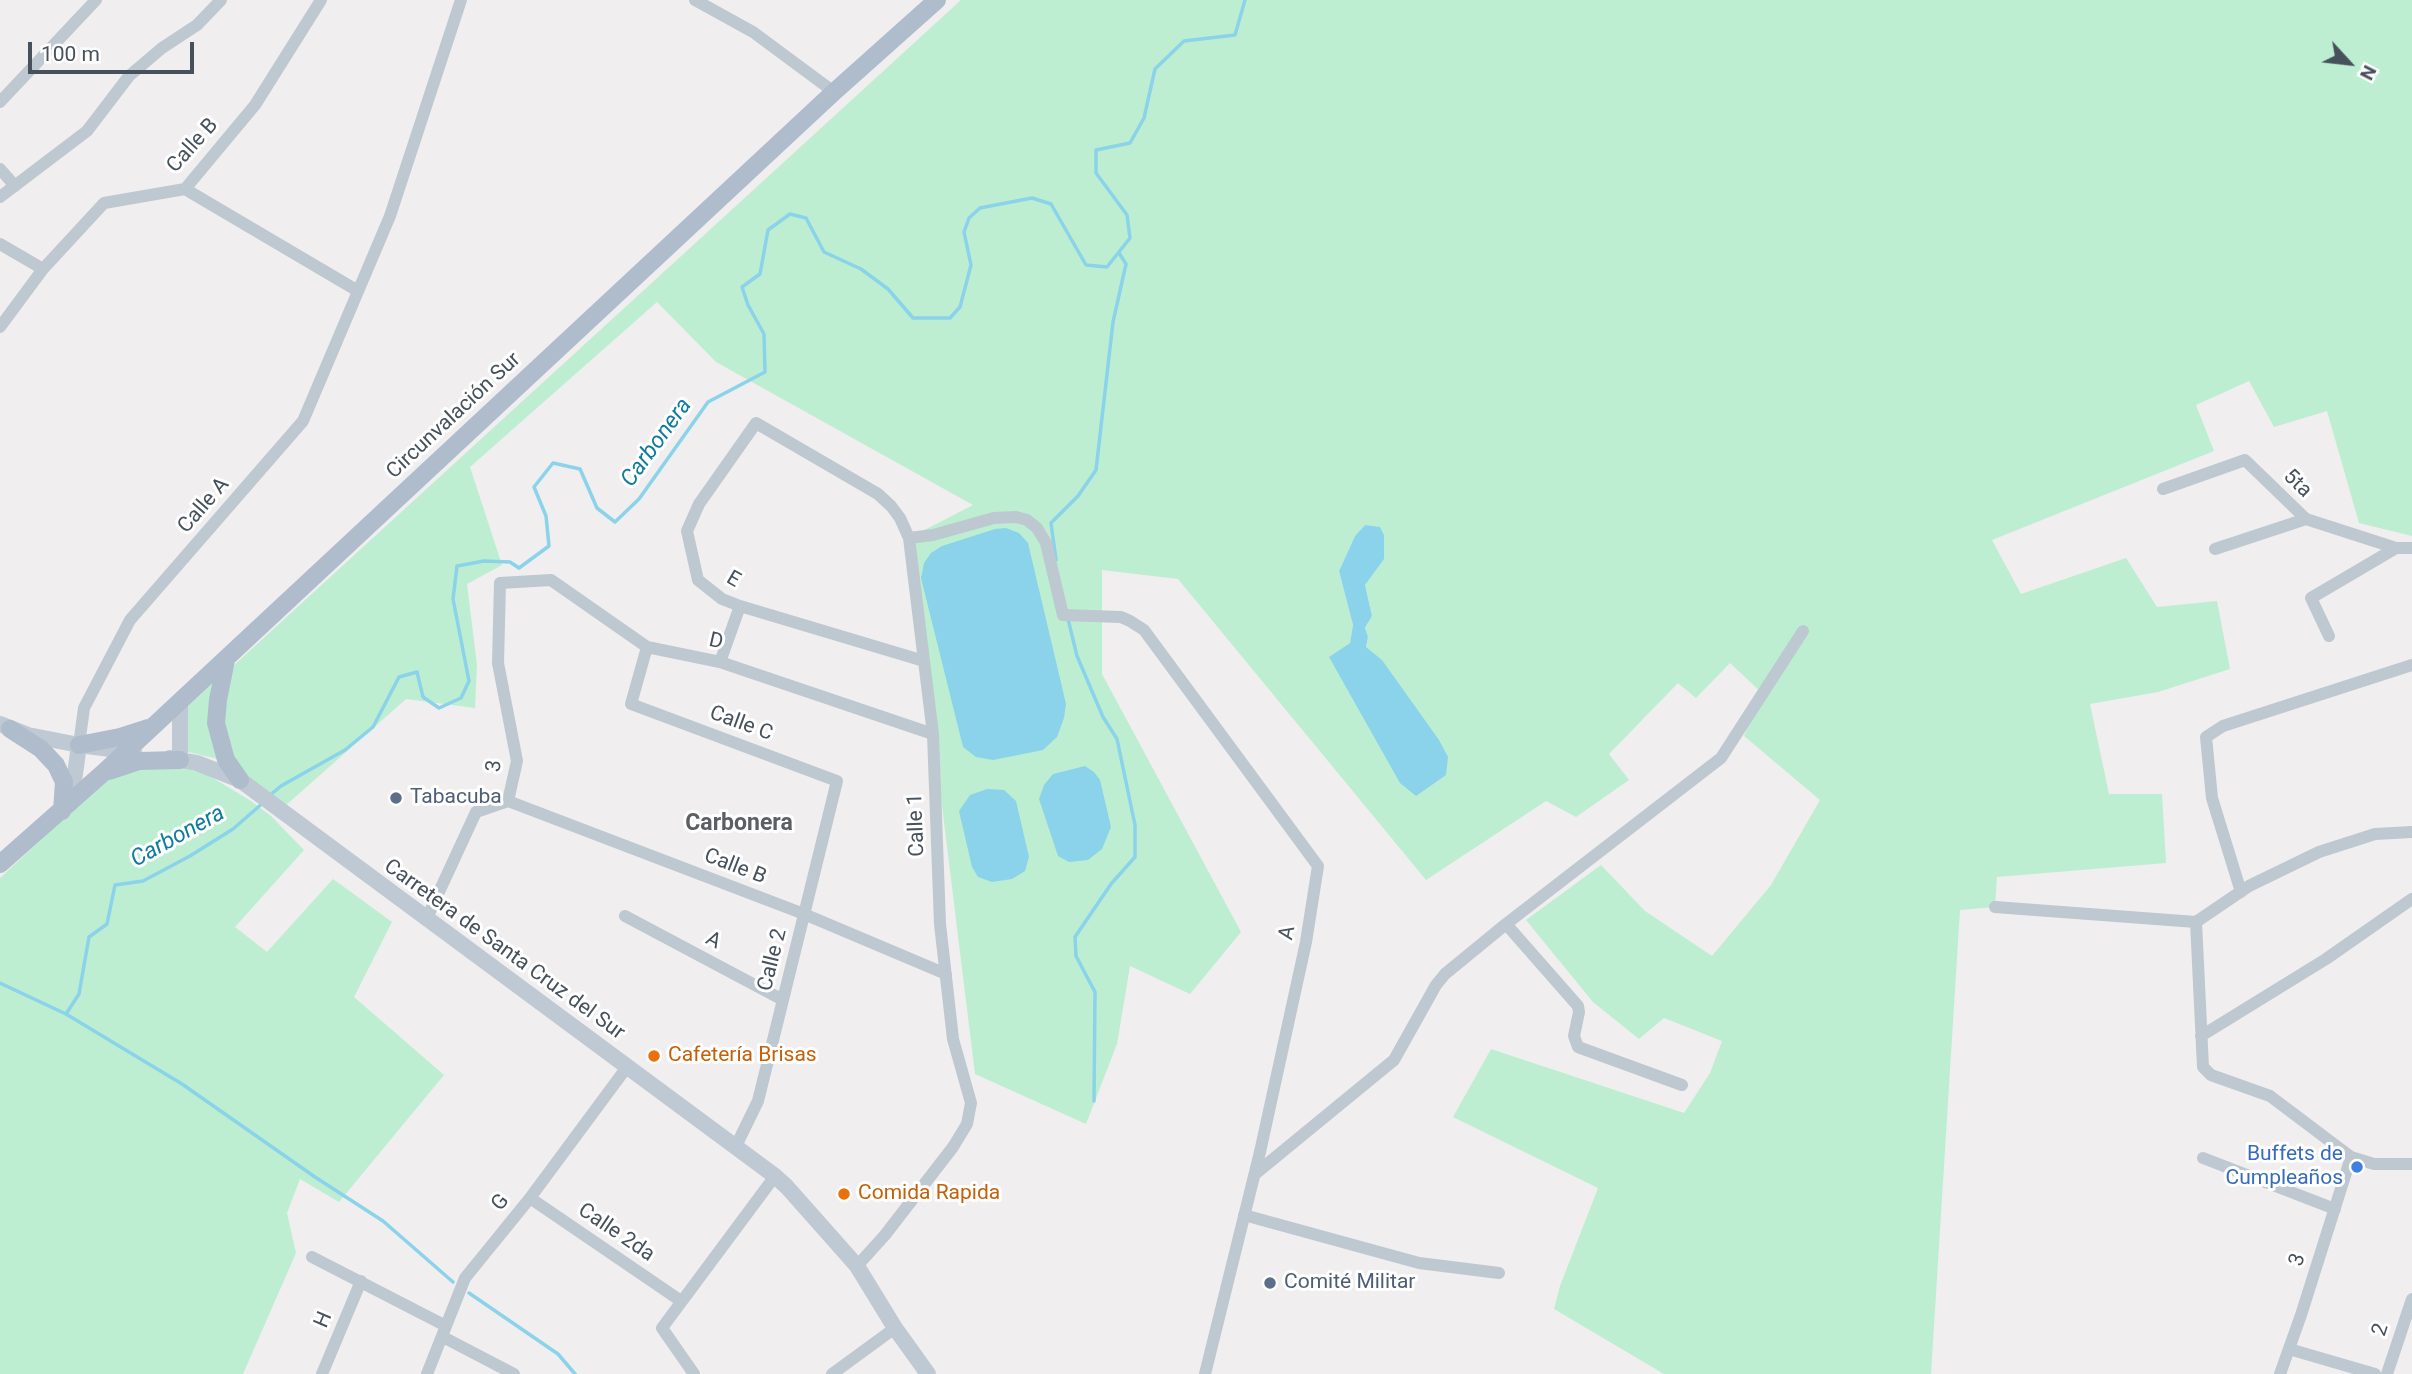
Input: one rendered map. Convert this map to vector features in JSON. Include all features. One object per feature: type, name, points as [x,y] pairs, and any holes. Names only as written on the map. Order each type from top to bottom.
[{"type":"main road","name":"Circunvalación Sur","points":[[0,864],[103,774],[834,92],[937,0]]},
{"type":"main road","points":[[226,660],[216,723],[226,760],[240,780]]},
{"type":"main road","points":[[103,774],[139,761],[180,760],[180,701]]},
{"type":"main road","points":[[5,727],[41,749],[56,765],[64,782],[66,807]]},
{"type":"main road","name":"Carretera de Santa Cruz del Sur","points":[[5,727],[79,745],[197,763],[240,780],[775,1176],[857,1266],[895,1328],[928,1374]]},
{"type":"main road","points":[[66,807],[79,745],[152,727]]},
{"type":"street","points":[[0,102],[96,0]]},
{"type":"street","points":[[0,197],[87,131],[129,76],[162,48],[197,25],[221,0]]},
{"type":"street","name":"Calle B","points":[[0,327],[43,269],[104,203],[185,189],[256,105],[321,0]]},
{"type":"street","name":"Calle A","points":[[79,745],[84,708],[130,620],[303,421],[390,216],[461,0]]},
{"type":"street","points":[[695,0],[753,32],[834,92]]},
{"type":"street","points":[[0,169],[15,186]]},
{"type":"street","points":[[185,189],[358,291]]},
{"type":"street","points":[[0,244],[43,269]]},
{"type":"street","name":"Calle 1","points":[[756,423],[878,494],[900,518],[909,538],[933,734],[940,924],[953,1040],[971,1103],[967,1124],[919,1193],[857,1266]]},
{"type":"street","name":"E","points":[[756,423],[699,504],[687,531],[698,580],[722,599],[740,606],[924,661]]},
{"type":"street","name":"5ta","points":[[2163,489],[2245,460],[2306,519],[2396,548],[2412,548]]},
{"type":"street","name":"A","points":[[909,538],[933,535],[995,518],[1016,517],[1027,520],[1037,528],[1046,543],[1063,615],[1121,617],[1144,630],[1318,866],[1306,942],[1254,1174],[1205,1374]]},
{"type":"street","points":[[2215,549],[2306,519]]},
{"type":"street","points":[[2329,636],[2311,598],[2396,548]]},
{"type":"street","name":"D","points":[[500,583],[551,580],[647,647],[719,662],[933,734]]},
{"type":"street","name":"3","points":[[426,920],[476,812],[509,801],[517,761],[498,663],[500,583]]},
{"type":"street","points":[[719,662],[740,606]]},
{"type":"street","points":[[1254,1174],[1394,1060],[1436,985],[1445,974],[1721,758],[1803,631]]},
{"type":"street","name":"Calle C","points":[[647,647],[631,704],[838,781]]},
{"type":"street","points":[[2241,892],[2211,798],[2206,737],[2223,726],[2412,665]]},
{"type":"street","name":"Calle 2","points":[[736,1146],[758,1101],[838,781]]},
{"type":"street","name":"Calle B","points":[[509,801],[804,914],[946,974]]},
{"type":"street","points":[[1995,907],[2196,922],[2249,886],[2319,852],[2375,834],[2412,832]]},
{"type":"street","points":[[2201,1036],[2326,959],[2412,900]]},
{"type":"street","name":"A","points":[[625,916],[783,1000]]},
{"type":"street","points":[[2196,922],[2203,1067],[2211,1075],[2270,1096],[2351,1157],[2374,1164],[2412,1164]]},
{"type":"street","points":[[1506,924],[1578,1006],[1574,1036],[1578,1047],[1682,1085]]},
{"type":"street","name":"G","points":[[427,1374],[465,1278],[530,1198],[627,1067]]},
{"type":"street","name":"3","points":[[2280,1374],[2351,1157]]},
{"type":"street","points":[[2203,1158],[2335,1209]]},
{"type":"street","points":[[694,1374],[662,1328],[775,1176]]},
{"type":"street","name":"Calle 2da","points":[[530,1198],[681,1301]]},
{"type":"street","points":[[1244,1215],[1419,1263],[1499,1273]]},
{"type":"street","points":[[312,1257],[361,1281],[514,1374]]},
{"type":"street","name":"H","points":[[322,1374],[361,1281]]},
{"type":"street","name":"2","points":[[2387,1374],[2412,1299]]},
{"type":"street","points":[[832,1374],[895,1328]]},
{"type":"street","points":[[2289,1349],[2375,1374]]},
{"type":"green space","points":[[961,0],[2412,0],[2412,536],[2359,523],[2327,411],[2274,427],[2249,381],[2196,405],[2214,451],[1992,540],[2021,594],[2126,558],[2157,607],[2217,601],[2230,669],[2158,692],[2090,704],[2109,794],[2162,794],[2166,863],[1997,877],[1995,907],[1960,910],[1931,1374],[1664,1374],[1554,1309],[1560,1286],[1598,1188],[1453,1117],[1491,1049],[1684,1113],[1710,1073],[1722,1041],[1664,1018],[1639,1039],[1593,1002],[1526,920],[1601,865],[1645,911],[1712,956],[1771,885],[1820,800],[1744,736],[1762,693],[1730,663],[1696,698],[1678,683],[1609,754],[1629,780],[1576,817],[1546,801],[1426,880],[1178,579],[1102,570],[1102,674],[1241,932],[1190,994],[1130,966],[1117,1044],[1086,1124],[975,1074],[909,538],[973,505],[716,362],[657,302],[470,467],[502,565],[467,584],[477,665],[475,708],[406,699],[285,806],[260,789],[240,767],[227,746],[223,721],[233,666]],"holes":[[[1365,525],[1379,527],[1384,558],[1365,585],[1372,616],[1365,629],[1368,637],[1366,648],[1382,660],[1330,658],[1350,643],[1353,625],[1339,571],[1355,536]]]},
{"type":"green space","points":[[212,684],[208,727],[218,759],[184,751],[185,709]]},
{"type":"green space","points":[[146,766],[180,766],[208,775],[271,816],[304,850],[235,927],[267,952],[333,879],[392,922],[354,997],[444,1075],[339,1202],[300,1179],[287,1213],[296,1253],[243,1374],[0,1374],[0,878],[108,777]]},
{"type":"water","points":[[1365,525],[1380,527],[1384,535],[1384,559],[1365,585],[1372,616],[1365,628],[1368,637],[1366,647],[1382,660],[1439,740],[1448,757],[1446,775],[1416,796],[1400,783],[1329,657],[1350,643],[1353,625],[1339,571],[1355,536]]},
{"type":"water","points":[[1006,528],[1019,533],[1028,543],[1066,704],[1057,737],[1043,750],[993,760],[976,757],[963,747],[921,578],[924,563],[931,553],[942,546]]},
{"type":"water","points":[[1085,766],[1100,780],[1111,827],[1102,849],[1088,860],[1069,862],[1058,856],[1039,799],[1044,785],[1053,774]]},
{"type":"water","points":[[987,789],[1004,790],[1016,801],[1029,857],[1025,871],[1012,879],[992,882],[978,877],[972,867],[959,811],[970,795]]},
{"type":"waterway","name":"Carbonera","points":[[269,796],[281,786],[345,750],[373,727],[399,677],[417,672],[423,697],[439,708],[461,698],[469,681],[453,599],[457,566],[484,561],[510,562],[519,568],[549,546],[546,516],[534,487],[553,463],[580,469],[597,508],[615,522],[639,499],[708,402],[765,372],[764,334],[748,305],[742,287],[760,274],[768,230],[790,214],[806,218],[824,252],[861,269],[888,289],[913,318],[950,318],[960,307],[971,265],[964,232],[969,218],[980,208],[1032,198],[1051,204],[1086,265],[1107,267],[1130,238],[1127,215],[1096,173],[1096,150],[1130,143],[1144,118],[1155,69],[1184,41],[1235,35],[1245,0]]},
{"type":"waterway","points":[[1056,560],[1051,523],[1078,496],[1096,470],[1113,322],[1126,264],[1119,253]]},
{"type":"waterway","points":[[1068,619],[1077,656],[1103,717],[1117,739],[1135,825],[1135,857],[1111,884],[1075,937],[1076,956],[1095,992],[1094,1101]]},
{"type":"waterway","name":"Carbonera","points":[[0,983],[66,1014],[79,994],[89,937],[107,924],[115,885],[143,881],[190,856],[233,829],[264,802]]},
{"type":"waterway","points":[[66,1014],[182,1084],[383,1221],[453,1282]]},
{"type":"waterway","points":[[469,1293],[558,1354],[575,1374]]},
{"type":"place","name":"Tabacuba","points":[[396,798]]},
{"type":"place","name":"Cafetería Brisas","points":[[654,1056]]},
{"type":"place","name":"Buffets de Cumpleaños","points":[[2357,1167]]},
{"type":"place","name":"Comida Rapida","points":[[844,1194]]},
{"type":"place","name":"Comité Militar","points":[[1270,1283]]},
{"type":"district","name":"Carbonera","points":[[739,824]]}]
